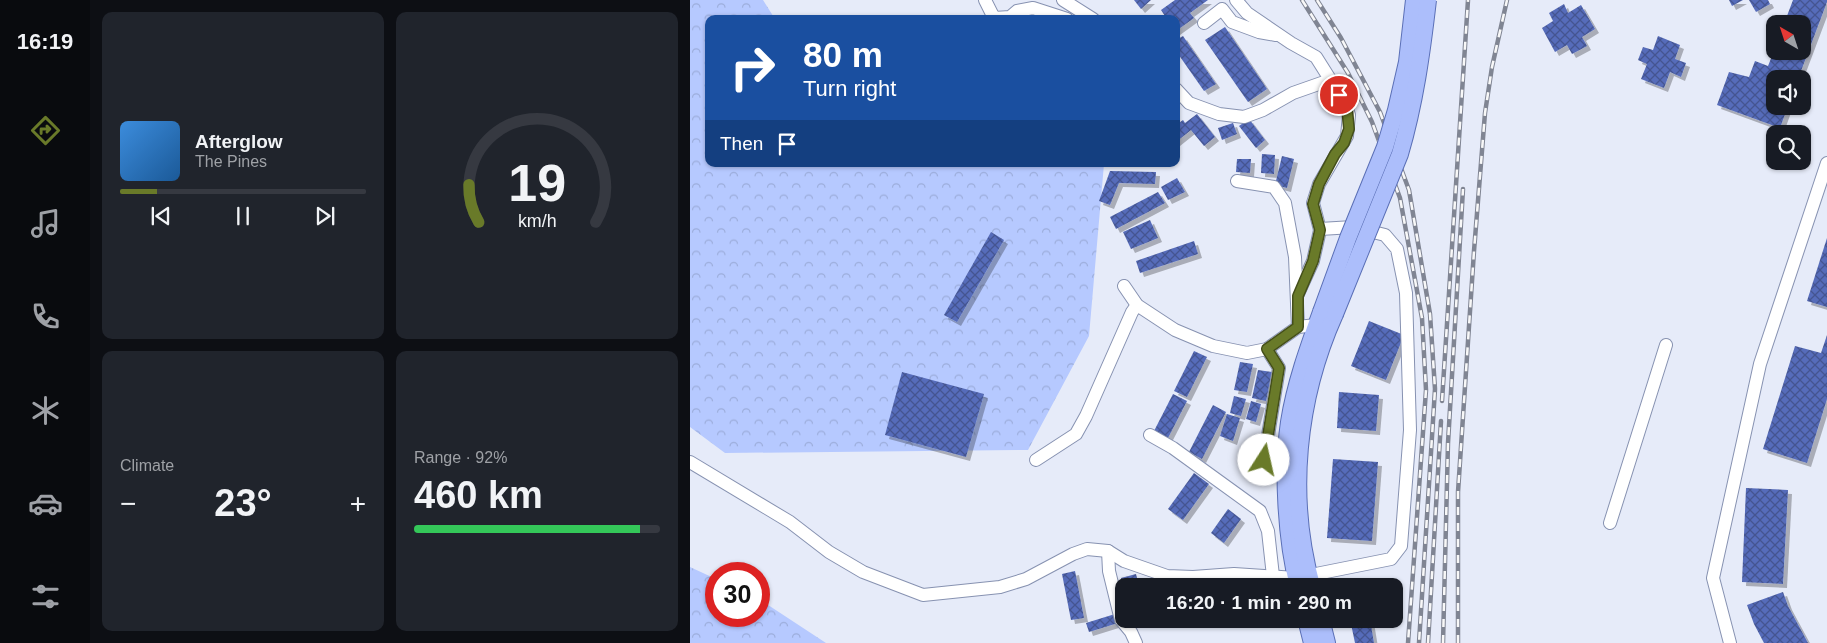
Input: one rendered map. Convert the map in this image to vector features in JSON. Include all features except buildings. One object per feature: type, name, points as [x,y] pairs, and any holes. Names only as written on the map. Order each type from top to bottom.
[{"type":"main road","points":[[1303,578],[1298,490],[1300,441],[1304,413],[1311,378],[1323,343],[1324,317],[1348,238],[1385,147],[1396,110],[1406,62],[1414,0]]},
{"type":"main road","points":[[1324,317],[1400,154],[1417,82],[1428,0]]},
{"type":"main road","points":[[1308,628],[1312,643]]},
{"type":"main road","points":[[1323,628],[1327,643]]},
{"type":"street","points":[[985,0],[992,15]]},
{"type":"street","points":[[1063,0],[1087,15]]},
{"type":"street","points":[[1236,0],[1247,13],[1316,57],[1345,104],[1350,122],[1347,136],[1319,184],[1313,204],[1320,229],[1313,261],[1298,296]]},
{"type":"street","points":[[1012,15],[1017,11],[1033,8],[1055,15]]},
{"type":"street","points":[[1204,23],[1222,9],[1232,22],[1259,32],[1281,36]]},
{"type":"street","points":[[1180,93],[1189,103],[1219,114],[1244,118],[1293,94],[1330,80]]},
{"type":"street","points":[[1730,643],[1713,578],[1760,364],[1827,163]]},
{"type":"street","points":[[1237,181],[1274,187],[1285,203],[1295,257],[1298,327]]},
{"type":"street","points":[[1315,578],[1391,559],[1401,546],[1410,430],[1406,293],[1397,249],[1386,235],[1353,226],[1320,229]]},
{"type":"street","points":[[1124,286],[1137,305],[1175,330],[1213,346],[1247,353],[1267,349],[1298,327],[1324,317]]},
{"type":"street","points":[[1036,460],[1076,434],[1086,416],[1132,312],[1137,305]]},
{"type":"street","points":[[1610,523],[1666,345]]},
{"type":"street","points":[[1264,460],[1279,368],[1267,349]]},
{"type":"street","points":[[1150,435],[1173,448],[1260,511],[1268,531],[1273,576]]},
{"type":"street","points":[[690,462],[790,522],[828,552],[863,572],[923,595],[1000,587],[1040,573],[1080,551],[1094,549],[1108,551],[1124,560],[1167,576],[1193,577],[1234,574],[1285,578]]},
{"type":"street","points":[[1108,551],[1108,571],[1121,620],[1131,632],[1136,643]]},
{"type":"green space","points":[[690,0],[763,0],[772,15],[705,15],[705,167],[1104,167],[1089,336],[1028,450],[725,453],[690,427]]},
{"type":"green space","points":[[690,567],[705,574],[705,627],[770,627],[770,606],[826,643],[690,643]]},
{"type":"railway","points":[[1302,0],[1348,73],[1372,122],[1400,198],[1422,318],[1426,390],[1408,643]]},
{"type":"railway","points":[[1317,0],[1341,38],[1380,112],[1409,190],[1430,314],[1435,389],[1419,643]]},
{"type":"railway","points":[[1442,401],[1468,0]]},
{"type":"railway","points":[[1458,643],[1458,492],[1474,251],[1485,113],[1492,67],[1507,0]]},
{"type":"railway","points":[[1443,643],[1448,443],[1463,189]]},
{"type":"railway","points":[[1428,643],[1441,421]]},
{"type":"route","points":[[1264,460],[1279,368],[1267,349],[1298,327],[1298,296],[1313,261],[1320,230],[1313,204],[1319,184],[1335,154],[1344,143],[1349,129],[1350,122],[1347,108],[1339,95]]}]
